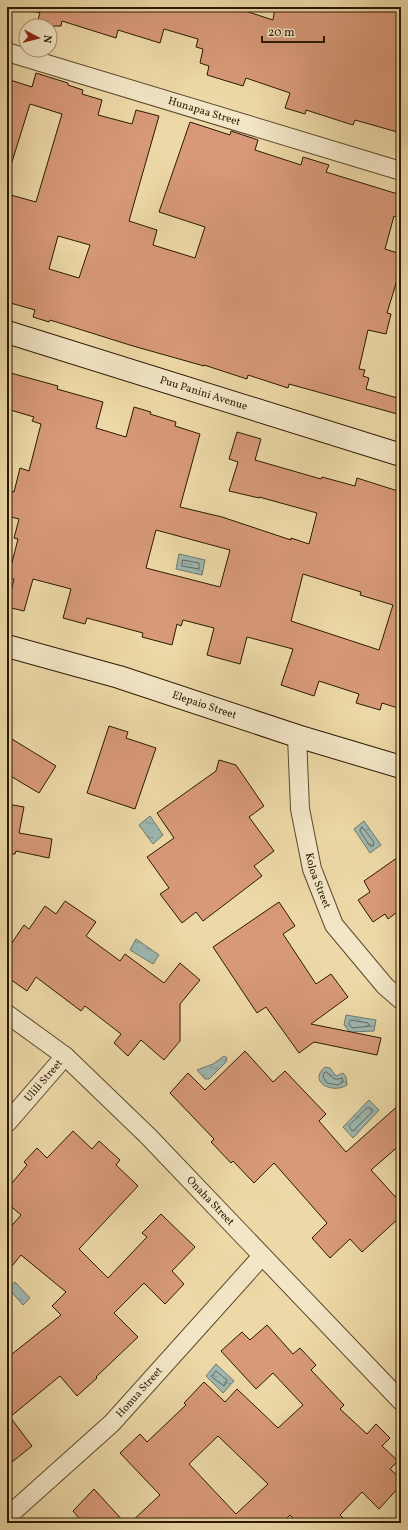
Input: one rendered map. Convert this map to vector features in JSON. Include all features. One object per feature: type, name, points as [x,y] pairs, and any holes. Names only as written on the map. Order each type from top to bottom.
[{"type":"street","name":"Hunapaa Street","points":[[7,52],[401,171]]},
{"type":"street","name":"Puu Panini Avenue","points":[[7,332],[401,455]]},
{"type":"street","name":"Elepaio Street","points":[[7,646],[118,677],[297,736],[401,767]]},
{"type":"street","name":"Koloa Street","points":[[297,736],[300,809],[315,876],[334,925],[385,986],[401,1000]]},
{"type":"street","name":"Onaha Street","points":[[7,1014],[65,1056],[148,1136],[401,1401]]},
{"type":"street","name":"Ulili Street","points":[[7,1122],[65,1056]]},
{"type":"street","name":"Honua Street","points":[[7,1517],[112,1423],[262,1256]]},
{"type":"water","points":[[179,554],[205,560],[202,575],[176,569]]},
{"type":"water","points":[[150,816],[163,835],[153,844],[139,825]]},
{"type":"water","points":[[364,821],[381,845],[370,853],[354,829]]},
{"type":"water","points":[[136,939],[159,955],[153,964],[130,950]]},
{"type":"water","points":[[346,1015],[376,1020],[374,1031],[350,1032],[344,1025]]},
{"type":"water","points":[[224,1056],[227,1058],[226,1062],[209,1079],[205,1079],[197,1070],[213,1064]]},
{"type":"water","points":[[325,1067],[330,1068],[336,1076],[343,1073],[346,1077],[347,1085],[336,1088],[324,1085],[319,1078],[320,1073]]},
{"type":"water","points":[[369,1100],[379,1110],[353,1138],[343,1127]]},
{"type":"water","points":[[15,1282],[30,1298],[23,1305],[8,1288]]},
{"type":"water","points":[[216,1364],[234,1381],[223,1393],[206,1376]]},
{"type":"building","points":[[31,7],[233,7],[273,20],[275,7],[401,7],[401,133],[355,120],[353,125],[306,110],[305,114],[285,108],[290,93],[246,78],[243,86],[207,75],[209,66],[200,63],[203,49],[196,47],[198,39],[164,29],[160,43],[118,30],[116,38],[62,21],[61,26],[58,26],[58,18],[38,18],[40,13],[31,10]]},
{"type":"building","points":[[36,73],[68,83],[68,85],[83,90],[82,94],[102,100],[98,115],[132,124],[136,110],[159,116],[129,221],[157,230],[153,245],[195,258],[205,227],[159,212],[190,122],[230,135],[231,131],[258,140],[255,150],[301,165],[303,157],[329,165],[326,172],[401,195],[401,219],[394,216],[385,249],[401,254],[401,267],[387,313],[391,314],[386,334],[368,330],[359,369],[365,370],[363,376],[369,378],[366,389],[401,399],[401,415],[289,384],[288,388],[248,375],[247,379],[50,320],[49,322],[33,317],[35,310],[7,302],[7,194],[36,202],[62,114],[30,104],[11,165],[7,164],[7,79],[32,87]],"holes":[[[58,236],[90,245],[79,278],[49,269]]]},
{"type":"building","points":[[7,372],[58,386],[57,389],[103,402],[96,428],[126,437],[134,407],[151,412],[150,414],[176,422],[175,426],[200,434],[180,507],[222,517],[291,540],[291,538],[309,544],[317,513],[259,497],[229,491],[238,462],[229,459],[237,432],[261,439],[255,460],[321,479],[322,477],[355,486],[357,478],[401,492],[401,709],[382,703],[380,710],[356,703],[359,694],[319,681],[314,696],[281,685],[293,649],[247,637],[240,664],[207,655],[214,628],[183,620],[181,626],[177,624],[172,645],[142,637],[143,633],[87,618],[85,624],[63,618],[71,589],[33,579],[24,611],[7,607],[14,579],[8,578],[18,539],[14,538],[19,519],[7,516],[7,490],[14,492],[20,468],[29,471],[41,424],[32,421],[34,417],[7,409]],"holes":[[[156,530],[230,550],[220,587],[146,568]],[[303,574],[361,592],[360,595],[393,605],[379,650],[291,621]]]},
{"type":"building","points":[[109,726],[128,732],[126,738],[156,748],[135,809],[87,793]]},
{"type":"building","points":[[7,736],[56,766],[39,793],[7,774]]},
{"type":"building","points":[[219,760],[236,765],[264,806],[249,817],[274,851],[254,866],[262,876],[203,921],[196,912],[182,923],[160,894],[169,888],[147,857],[174,838],[157,813],[216,771]]},
{"type":"building","points":[[7,804],[24,807],[19,833],[52,839],[49,858],[16,851],[15,854],[7,854]]},
{"type":"building","points":[[401,855],[401,909],[388,919],[385,914],[373,922],[358,900],[370,892],[364,881]]},
{"type":"building","points":[[65,901],[96,922],[86,936],[120,961],[125,954],[164,983],[180,963],[200,980],[180,1004],[180,1041],[164,1060],[141,1040],[128,1056],[114,1043],[121,1034],[85,1006],[81,1011],[36,977],[27,991],[7,977],[7,950],[24,925],[29,929],[45,906],[56,914]]},
{"type":"building","points":[[279,902],[295,926],[283,934],[316,984],[331,974],[348,997],[311,1024],[381,1038],[377,1055],[314,1042],[299,1053],[266,1007],[257,1013],[213,947]]},
{"type":"building","points":[[245,1051],[273,1082],[285,1071],[326,1114],[319,1121],[346,1152],[401,1103],[401,1144],[371,1170],[401,1203],[401,1216],[362,1252],[350,1239],[330,1258],[312,1238],[327,1223],[274,1163],[254,1183],[233,1161],[231,1163],[211,1142],[214,1139],[170,1093],[188,1073],[205,1090]]},
{"type":"building","points":[[73,1131],[92,1149],[99,1141],[120,1160],[116,1165],[138,1186],[79,1249],[108,1278],[147,1237],[142,1233],[161,1214],[195,1247],[172,1271],[184,1284],[165,1304],[144,1283],[114,1313],[138,1337],[96,1377],[97,1378],[77,1396],[60,1376],[10,1417],[32,1446],[7,1466],[7,1358],[61,1315],[52,1306],[66,1292],[21,1255],[7,1272],[7,1231],[21,1215],[7,1203],[7,1189],[27,1165],[24,1162],[37,1148],[47,1158]]},
{"type":"building","points":[[267,1325],[293,1354],[300,1348],[316,1365],[311,1370],[344,1405],[340,1409],[367,1434],[376,1424],[390,1438],[382,1446],[398,1461],[390,1469],[401,1479],[401,1485],[379,1509],[362,1492],[340,1515],[348,1523],[297,1523],[290,1515],[282,1523],[130,1523],[160,1495],[120,1453],[140,1434],[147,1442],[186,1405],[184,1403],[204,1382],[225,1402],[237,1389],[278,1428],[303,1405],[273,1373],[256,1389],[221,1351],[242,1332],[250,1340]],"holes":[[[218,1436],[268,1484],[236,1514],[189,1464]]]},
{"type":"building","points":[[94,1489],[125,1523],[83,1523],[73,1511]]}]
